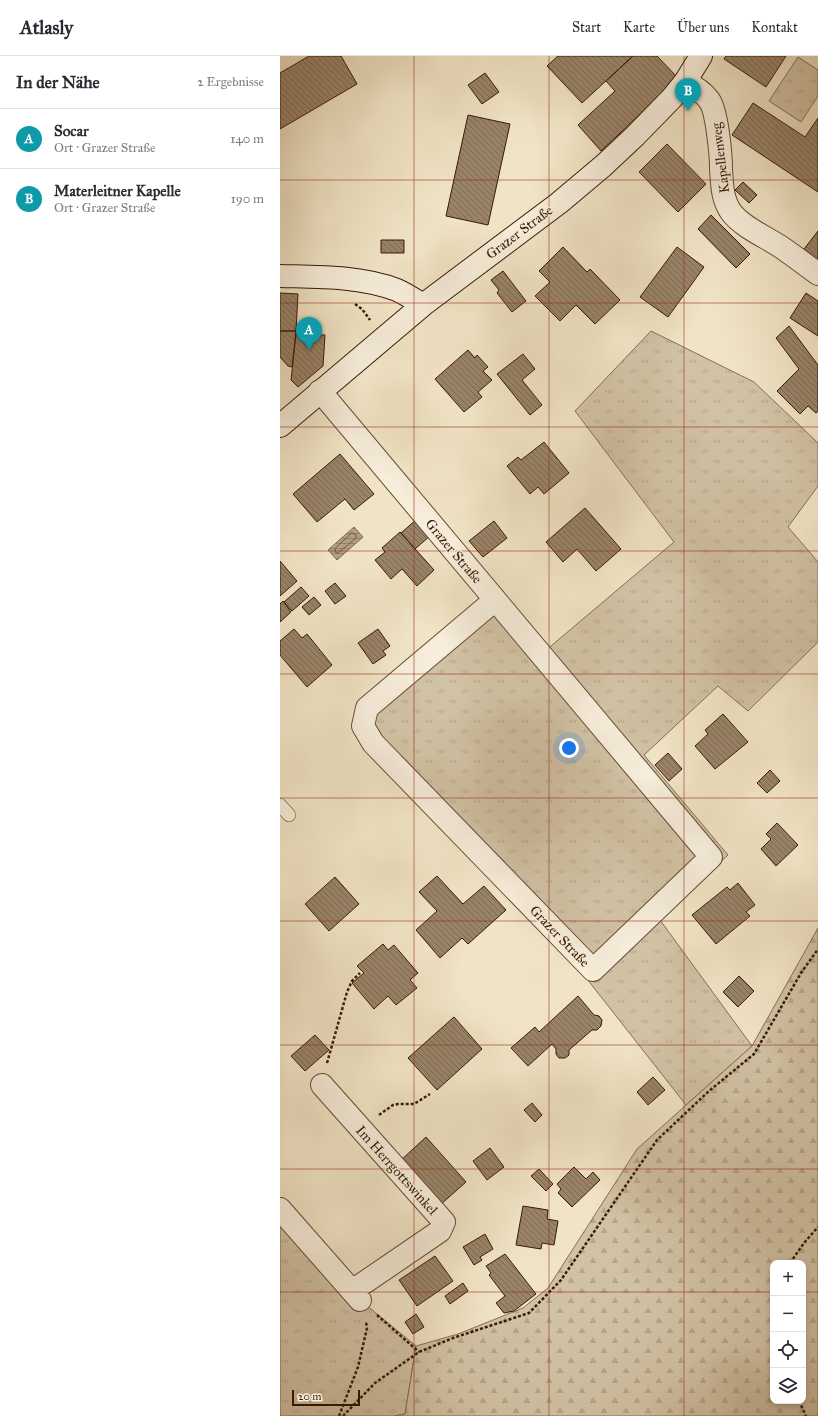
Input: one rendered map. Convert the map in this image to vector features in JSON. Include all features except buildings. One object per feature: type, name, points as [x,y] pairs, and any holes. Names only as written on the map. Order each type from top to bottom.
[{"type":"street","name":"Grazer Straße","points":[[280,426],[423,306],[559,203],[603,166],[651,120],[685,82],[701,56]]},
{"type":"street","name":"Kapellenweg","points":[[685,82],[697,88],[710,101],[715,113],[721,166],[721,185],[723,196],[731,212],[741,222],[782,247],[818,274]]},
{"type":"street","points":[[280,276],[371,282],[397,290],[410,296],[423,306]]},
{"type":"street","name":"Grazer Straße","points":[[320,391],[711,857],[593,970],[373,743],[363,726],[367,708],[495,600]]},
{"type":"street","name":"Im Herrgottswinkel","points":[[322,1085],[444,1222],[440,1231],[356,1296]]},
{"type":"street","points":[[280,1209],[356,1296]]},
{"type":"lane","points":[[280,805],[289,815]]},
{"type":"path","points":[[352,302],[362,309],[371,322],[371,335],[378,344]]},
{"type":"path","points":[[343,1416],[375,1383],[418,1352],[453,1338],[528,1313],[561,1280],[657,1140],[709,1091],[754,1054],[801,973],[818,949]]},
{"type":"path","points":[[322,1085],[323,1074],[347,992],[352,981],[360,973]]},
{"type":"path","points":[[362,1130],[393,1105],[414,1104],[430,1094]]},
{"type":"path","points":[[792,1260],[818,1227]]},
{"type":"path","points":[[356,1296],[418,1352]]},
{"type":"path","points":[[339,1416],[358,1367],[368,1328],[356,1296]]},
{"type":"path","points":[[800,1404],[806,1416]]},
{"type":"green space","points":[[798,57],[818,70],[818,96],[801,122],[769,101]]},
{"type":"green space","points":[[651,331],[754,382],[818,443],[818,486],[788,527],[818,562],[818,642],[748,711],[718,686],[644,755],[728,855],[660,920],[752,1046],[686,1105],[521,895],[369,724],[373,710],[495,608],[538,657],[674,542],[575,411]]},
{"type":"green space","points":[[818,928],[818,1416],[394,1416],[405,1414],[416,1346],[458,1334],[523,1308],[548,1288],[637,1149],[752,1046]]},
{"type":"green space","points":[[280,1214],[360,1300],[416,1346],[405,1414],[394,1416],[280,1416]]},
{"type":"water","points":[[354,527],[363,537],[337,560],[328,550]]},
{"type":"place","name":"Materleitner Kapelle","points":[[688,111]]},
{"type":"place","name":"Socar","points":[[309,350]]}]
